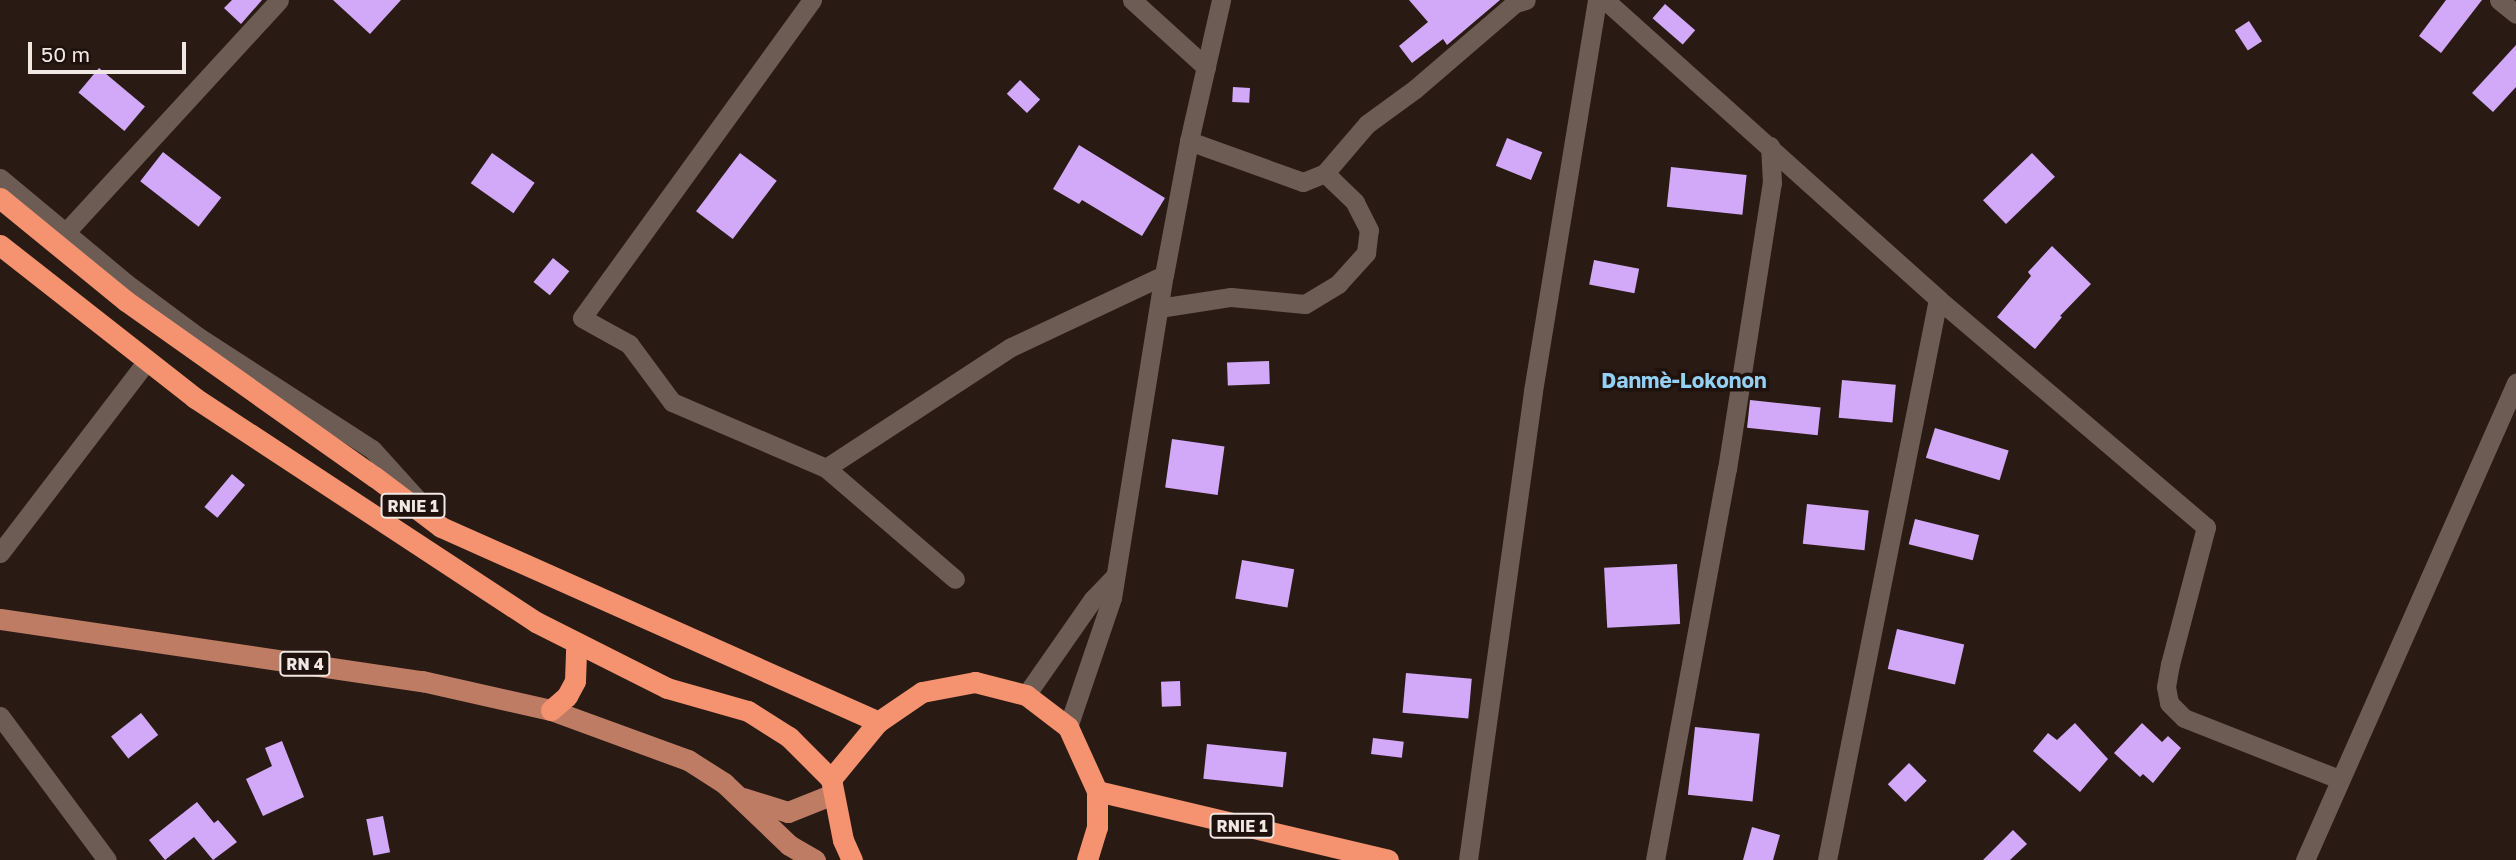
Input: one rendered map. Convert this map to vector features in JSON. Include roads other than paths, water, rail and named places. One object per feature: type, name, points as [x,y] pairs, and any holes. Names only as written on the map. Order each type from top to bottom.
[{"type":"highway","name":"RNIE 1","points":[[0,198],[126,302],[375,477],[441,527],[878,722]]},
{"type":"highway","name":"RNIE 1","points":[[1,249],[195,398],[536,622],[576,645],[667,688],[748,711],[789,737],[832,787]]},
{"type":"highway","points":[[551,710],[567,695],[575,681],[576,645]]},
{"type":"highway","points":[[852,860],[843,840],[832,787],[878,722],[922,692],[975,682],[1026,695],[1068,727],[1097,792],[1097,827],[1087,860]]},
{"type":"highway","name":"RNIE 1","points":[[1097,792],[1388,860]]},
{"type":"main road","name":"RN 4","points":[[0,619],[422,681],[551,710],[688,760],[724,783],[789,845],[815,860]]},
{"type":"main road","name":"RN 4","points":[[736,796],[788,812],[832,787]]},
{"type":"street","points":[[65,233],[279,0]]},
{"type":"street","points":[[812,0],[582,318],[629,344],[672,402],[826,468],[955,579]]},
{"type":"street","points":[[1132,0],[1206,67]]},
{"type":"street","points":[[1068,727],[1106,621],[1164,275],[1189,141],[1221,0]]},
{"type":"street","points":[[1189,141],[1303,182],[1325,173],[1367,124],[1415,89],[1515,3],[1526,0]]},
{"type":"street","points":[[1468,860],[1532,391],[1597,0]]},
{"type":"street","points":[[1605,0],[1938,299],[2206,527],[2166,687],[2169,703],[2184,718],[2339,779]]},
{"type":"street","points":[[2499,0],[2516,13]]},
{"type":"street","points":[[1656,860],[1727,469],[1772,183],[1770,146]]},
{"type":"street","points":[[1159,309],[1231,297],[1305,304],[1338,284],[1366,253],[1369,230],[1355,202],[1325,173]]},
{"type":"street","points":[[0,178],[65,233],[197,336],[372,449],[441,527]]},
{"type":"street","points":[[826,468],[1012,347],[1164,275]]},
{"type":"street","points":[[1828,860],[1938,299]]},
{"type":"street","points":[[0,553],[147,361]]},
{"type":"street","points":[[2305,860],[2516,383]]},
{"type":"street","points":[[1026,695],[1086,608],[1114,578]]},
{"type":"street","points":[[0,716],[107,860]]},
{"type":"district","name":"Danmè-Lokonon","points":[[1684,380]]}]
